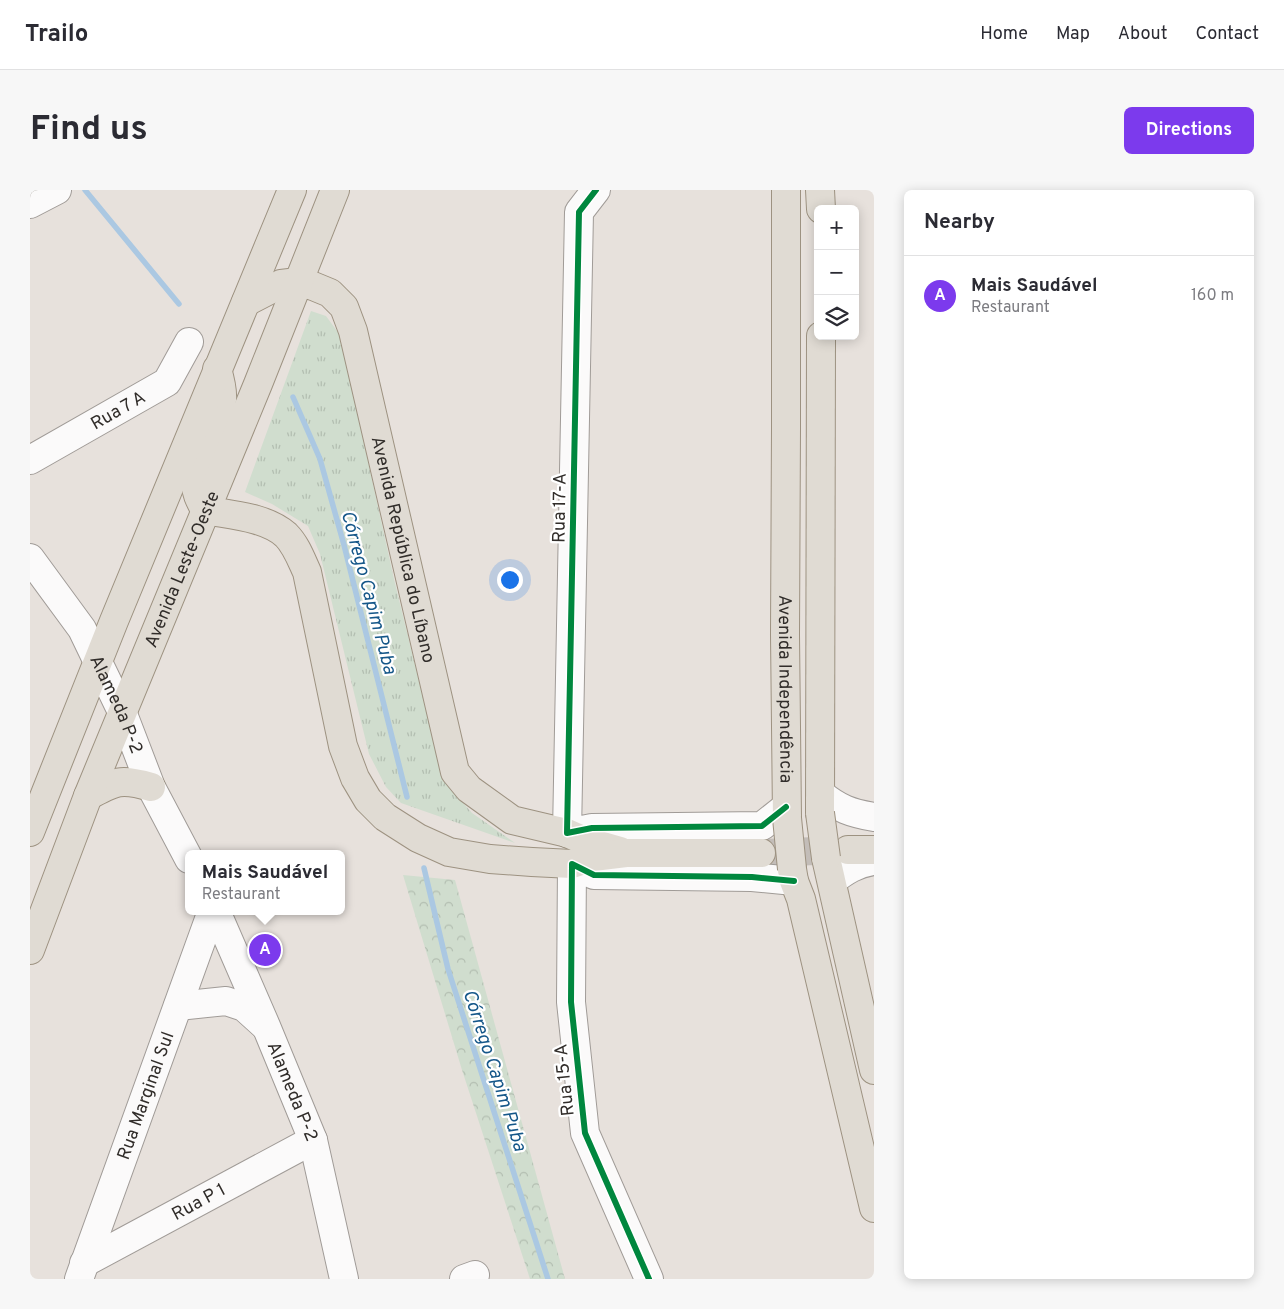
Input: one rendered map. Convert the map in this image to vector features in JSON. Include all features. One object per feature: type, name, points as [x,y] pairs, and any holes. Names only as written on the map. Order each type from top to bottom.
[{"type":"main road","points":[[30,832],[98,661],[292,190]]},
{"type":"main road","name":"Avenida Leste-Oeste","points":[[30,950],[88,796],[258,384],[335,190]]},
{"type":"main road","name":"Avenida Independência","points":[[786,190],[785,625],[787,812],[793,875],[801,899],[874,1208]]},
{"type":"main road","points":[[820,190],[820,205]]},
{"type":"main road","points":[[246,302],[281,284],[298,282]]},
{"type":"main road","name":"Avenida República do Líbano","points":[[298,282],[330,293],[344,307],[353,331],[455,772],[469,789],[512,820],[567,833],[585,841],[626,853]]},
{"type":"main road","name":"Avenida Independência","points":[[821,340],[822,836],[845,860],[874,1070]]},
{"type":"main road","points":[[205,510],[196,486],[198,471],[222,400],[218,370]]},
{"type":"main road","points":[[786,428],[822,429]]},
{"type":"main road","name":"Avenida República do Líbano","points":[[205,510],[273,526],[286,536],[297,551],[307,572],[343,746],[355,778],[368,800],[385,817],[418,838],[449,852],[490,859],[572,864],[593,857],[626,853],[761,852]]},
{"type":"main road","points":[[88,796],[117,782],[127,781],[151,787]]},
{"type":"street","points":[[30,204],[57,190]]},
{"type":"street","name":"Rua 17-A","points":[[567,833],[580,201],[596,190]]},
{"type":"street","name":"Rua 7 A","points":[[30,460],[167,382],[189,342]]},
{"type":"street","name":"Alameda P-2","points":[[30,558],[82,629],[123,714],[151,787],[185,851]]},
{"type":"street","points":[[821,804],[835,805],[852,813],[874,817]]},
{"type":"street","name":"Avenida República do Líbano","points":[[567,833],[592,828],[762,826],[787,812]]},
{"type":"street","points":[[845,860],[848,869],[866,862],[874,862]]},
{"type":"street","name":"Avenida República do Líbano","points":[[572,864],[594,875],[752,877],[793,875]]},
{"type":"street","name":"Rua 15-A","points":[[572,864],[571,1002],[585,1133],[649,1279]]},
{"type":"street","name":"Rua Marginal Sul","points":[[82,1271],[211,915]]},
{"type":"street","name":"Alameda P-2","points":[[218,915],[313,1140],[344,1279]]},
{"type":"street","points":[[178,1006],[226,1002],[244,1006],[266,1026]]},
{"type":"street","name":"Rua P 1","points":[[82,1271],[313,1140]]},
{"type":"green space","points":[[311,311],[326,316],[340,335],[394,579],[443,780],[472,813],[515,843],[401,803],[386,787],[369,754],[320,554],[308,526],[272,504],[245,492]]},
{"type":"green space","points":[[403,875],[455,880],[565,1279],[530,1279],[462,1070]]},
{"type":"waterway","name":"Córrego Capim Puba","points":[[85,190],[179,304]]},
{"type":"waterway","name":"Córrego Capim Puba","points":[[293,397],[320,459],[344,545],[407,797]]},
{"type":"waterway","name":"Córrego Capim Puba","points":[[424,868],[448,969],[548,1279]]},
{"type":"tunnel","points":[[761,853],[848,850]]},
{"type":"cycle path","points":[[596,190],[579,212],[567,833],[592,828],[762,826],[786,807]]},
{"type":"cycle path","points":[[649,1279],[585,1133],[571,1002],[572,864],[594,875],[752,877],[794,881]]},
{"type":"place","name":"Mais Saudável","points":[[265,950]]}]
